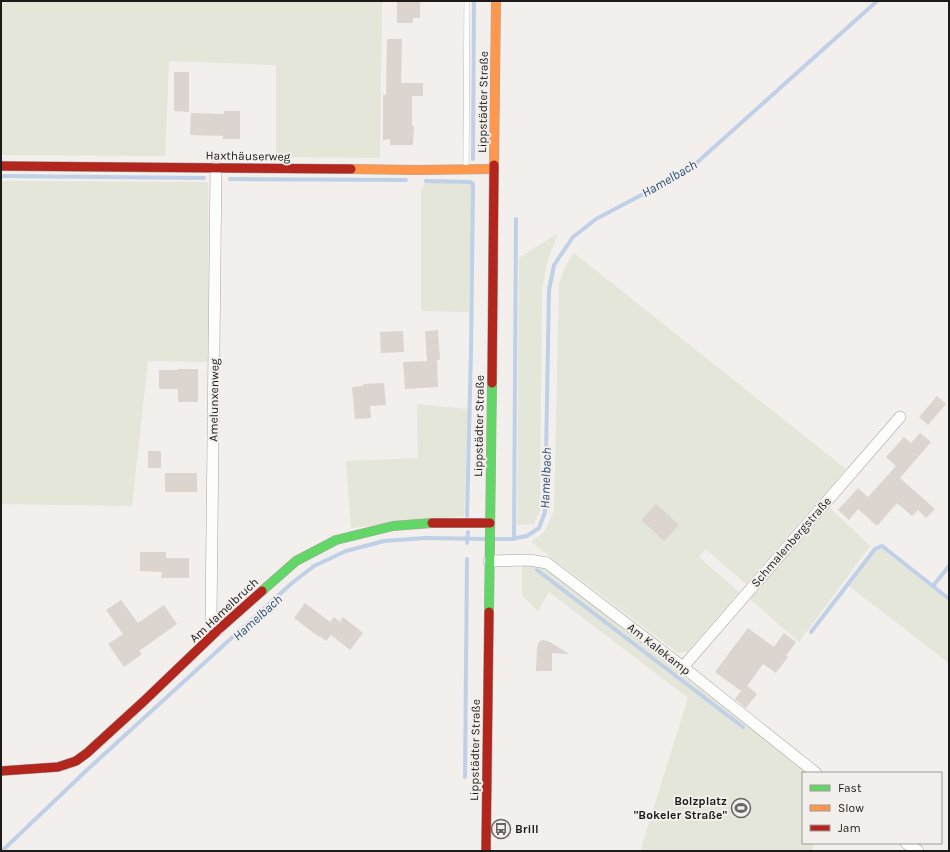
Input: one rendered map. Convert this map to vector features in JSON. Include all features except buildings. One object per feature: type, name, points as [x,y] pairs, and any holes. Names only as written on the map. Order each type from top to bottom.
[{"type":"street","name":"Lippstädter Straße","points":[[486,851],[496,1]]},
{"type":"street","name":"Haxthäuserweg","points":[[1,166],[494,169]]},
{"type":"street","name":"Amelunxenweg","points":[[216,167],[211,620],[218,630]]},
{"type":"street","name":"Schmalenbergstraße","points":[[683,667],[900,417]]},
{"type":"street","name":"Am Hamelbruch","points":[[1,771],[58,767],[76,761],[87,753],[218,630],[296,561],[336,540],[393,526],[429,523],[490,525]]},
{"type":"street","name":"Am Kalekamp","points":[[489,561],[529,560],[547,563],[683,667],[815,772]]},
{"type":"street","points":[[908,844],[918,851]]},
{"type":"lane","points":[[466,170],[467,1]]},
{"type":"shaded area","points":[[1,1],[382,1],[380,158],[276,157],[276,65],[169,61],[165,156],[1,155]]},
{"type":"shaded area","points":[[1,181],[208,182],[209,362],[148,361],[132,506],[1,504]]},
{"type":"shaded area","points":[[425,182],[472,185],[469,312],[421,311],[421,192]]},
{"type":"shaded area","points":[[558,233],[547,262],[542,291],[540,511],[534,524],[517,525],[519,258]]},
{"type":"shaded area","points":[[574,253],[846,469],[746,584],[706,549],[699,557],[739,592],[687,652],[678,653],[531,542],[544,532],[554,511],[559,284],[565,267]]},
{"type":"shaded area","points":[[417,404],[468,409],[464,516],[351,528],[346,461],[418,458]]},
{"type":"shaded area","points":[[830,508],[870,546],[799,642],[750,599]]},
{"type":"shaded area","points":[[882,549],[949,602],[949,663],[849,586],[876,550]]},
{"type":"shaded area","points":[[529,564],[546,568],[806,772],[802,772],[802,844],[814,844],[812,851],[641,851],[688,698],[549,592],[538,611],[522,595],[522,565]]},
{"type":"waterway","points":[[473,159],[474,1]]},
{"type":"waterway","name":"Hamelbach","points":[[493,539],[511,539],[527,536],[539,528],[545,512],[549,290],[554,265],[573,237],[596,219],[692,167],[877,1]]},
{"type":"waterway","points":[[1,176],[204,178]]},
{"type":"waterway","points":[[230,179],[406,180]]},
{"type":"waterway","points":[[426,181],[470,182],[473,184],[467,516]]},
{"type":"waterway","points":[[514,539],[516,219]]},
{"type":"waterway","name":"Hamelbach","points":[[467,543],[468,532]]},
{"type":"waterway","name":"Hamelbach","points":[[2,851],[88,769],[292,583],[314,566],[346,551],[384,541],[426,538],[486,539]]},
{"type":"waterway","points":[[811,632],[875,549],[882,546],[949,599]]},
{"type":"waterway","points":[[465,777],[467,559]]},
{"type":"waterway","points":[[933,586],[949,566]]},
{"type":"waterway","points":[[537,570],[743,727]]},
{"type":"traffic: fast","points":[[489,612],[492,383]]},
{"type":"traffic: fast","points":[[262,591],[296,561],[336,540],[393,526],[432,523]]},
{"type":"traffic: slow","points":[[494,165],[496,1]]},
{"type":"traffic: slow","points":[[351,169],[494,169]]},
{"type":"traffic: jam","points":[[492,383],[494,165]]},
{"type":"traffic: jam","points":[[1,166],[351,169]]},
{"type":"traffic: jam","points":[[432,523],[490,523]]},
{"type":"traffic: jam","points":[[1,771],[58,767],[76,761],[87,753],[144,701],[218,630],[262,591]]},
{"type":"traffic: jam","points":[[486,851],[489,612]]},
{"type":"place","name":"Bolzplatz \"Bokeler Straße\"","points":[[741,808]]},
{"type":"place","name":"Brill","points":[[501,829]]}]
